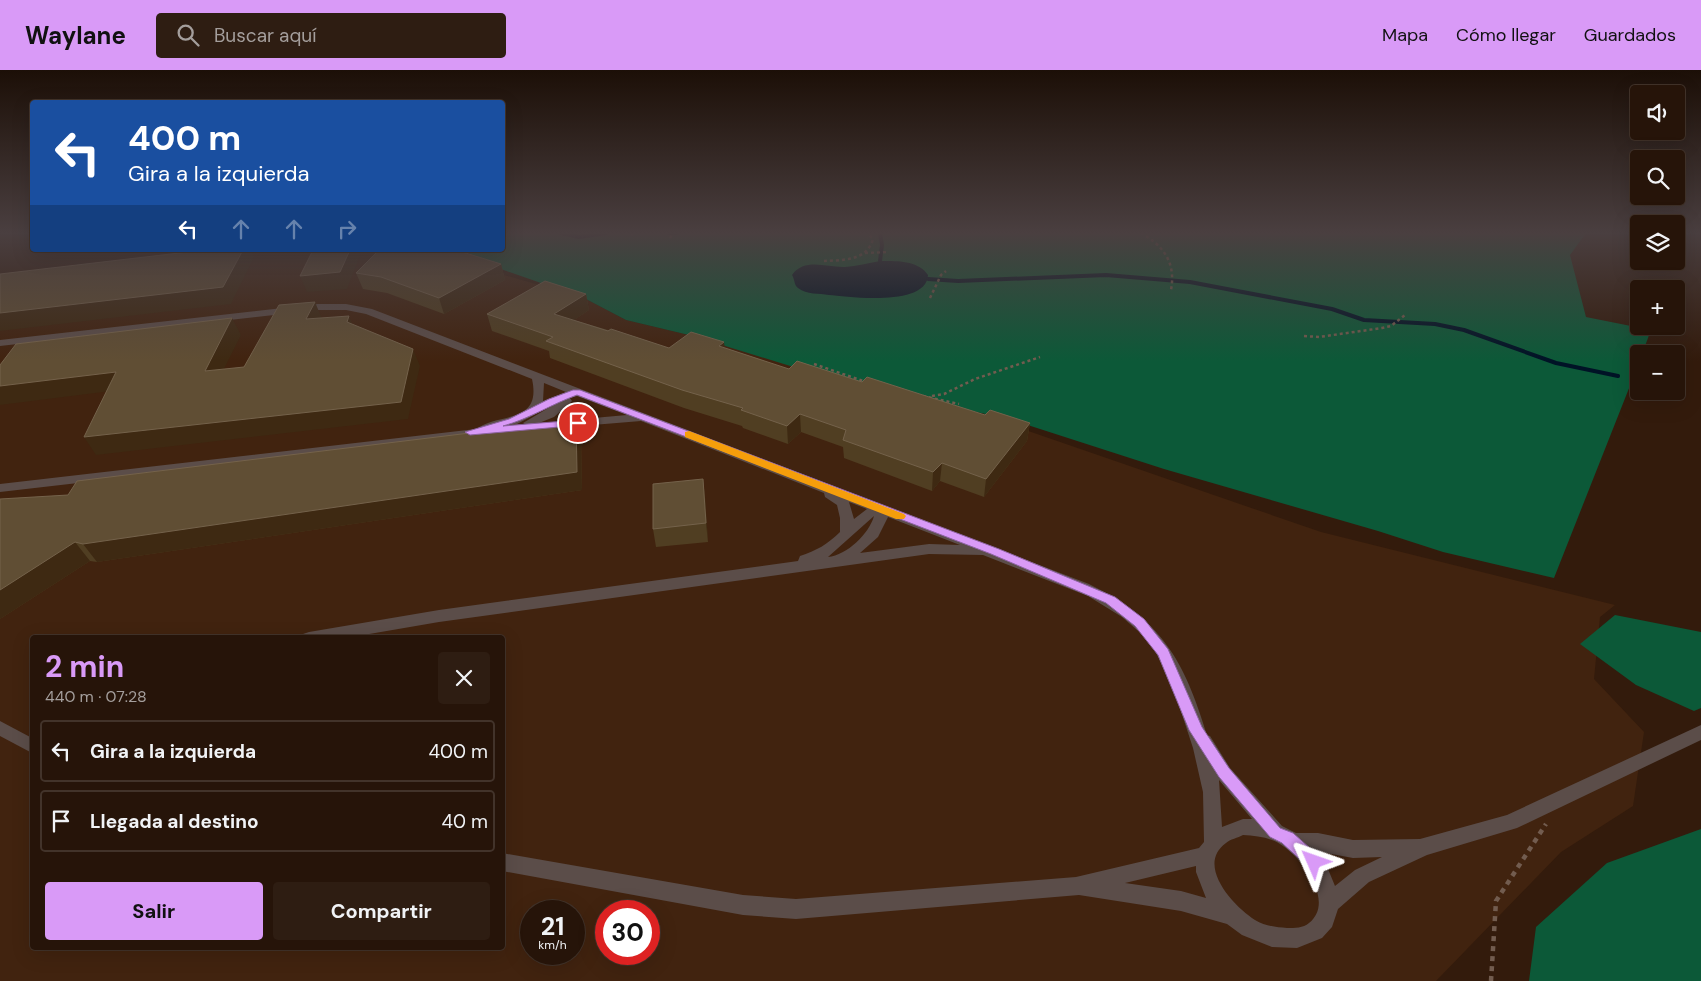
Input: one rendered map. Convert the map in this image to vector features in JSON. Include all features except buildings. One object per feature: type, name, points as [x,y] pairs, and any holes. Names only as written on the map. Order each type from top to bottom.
[{"type":"street","points":[[0,343],[297,309],[346,307],[374,313],[995,552],[1110,600],[1151,634],[1169,662],[1196,730],[1211,786],[1209,849],[1205,869],[1208,884],[1216,900],[1228,914],[1245,927],[1264,936],[1292,939],[1308,934],[1320,926],[1329,904],[1362,876],[1423,846],[1510,822],[1701,732]]},
{"type":"street","points":[[531,412],[537,403],[540,389],[537,376]]},
{"type":"street","points":[[470,432],[513,421],[552,401],[577,392]]},
{"type":"street","points":[[516,429],[550,414],[577,392]]},
{"type":"street","points":[[0,488],[470,432],[644,417]]},
{"type":"street","points":[[810,482],[843,503],[847,518],[847,534]]},
{"type":"street","points":[[772,569],[822,554],[847,534],[867,514],[882,509]]},
{"type":"street","points":[[835,562],[874,532],[882,518],[882,509]]},
{"type":"street","points":[[327,635],[439,616],[929,549],[995,552]]},
{"type":"street","points":[[0,728],[30,745]]},
{"type":"street","points":[[1196,730],[1224,773],[1284,837],[1308,854],[1320,870],[1327,887],[1329,904]]},
{"type":"street","points":[[505,863],[734,903],[777,908],[842,907],[1076,886],[1209,849],[1228,830],[1243,827],[1284,837],[1353,849],[1423,846]]},
{"type":"street","points":[[1076,886],[1181,901],[1228,914]]},
{"type":"path","points":[[930,298],[942,276]]},
{"type":"path","points":[[1171,290],[1172,276]]},
{"type":"path","points":[[1304,336],[1361,332],[1382,328],[1404,315]]},
{"type":"path","points":[[929,397],[944,394],[975,379],[1040,357]]},
{"type":"path","points":[[814,364],[867,382]]},
{"type":"path","points":[[922,395],[959,404]]},
{"type":"path","points":[[1491,981],[1496,901],[1547,822]]},
{"type":"shaded area","points":[[27,276],[506,276],[584,298],[626,320],[693,336],[999,421],[1321,532],[1615,605],[1600,617],[1594,679],[1644,732],[1633,806],[1561,852],[1436,981],[0,981],[0,278]]},
{"type":"green space","points":[[519,276],[1575,276],[1586,317],[1630,326],[1630,335],[1649,335],[1645,345],[1630,345],[1630,386],[1554,578],[1443,552],[1378,531],[1164,469],[1009,419],[855,386],[693,336],[626,320],[584,298]]},
{"type":"green space","points":[[1615,615],[1701,632],[1701,708],[1694,711],[1636,685],[1580,644]]},
{"type":"green space","points":[[1701,829],[1701,981],[1529,981],[1536,927],[1607,863]]},
{"type":"water","points":[[792,276],[928,276],[924,285],[915,292],[886,298],[805,292],[795,284]]},
{"type":"waterway","points":[[928,279],[958,281],[1093,276]]},
{"type":"waterway","points":[[1112,276],[1190,282],[1332,309],[1364,320],[1435,324],[1464,330],[1556,363],[1618,376]]},
{"type":"slow traffic","points":[[689,434],[900,516]]},
{"type":"route","points":[[578,423],[470,432],[513,421],[567,394],[577,392],[995,552],[1110,600],[1151,634],[1164,652],[1174,672],[1196,730],[1224,773],[1253,809],[1275,832],[1288,838],[1308,854],[1314,862]]}]
